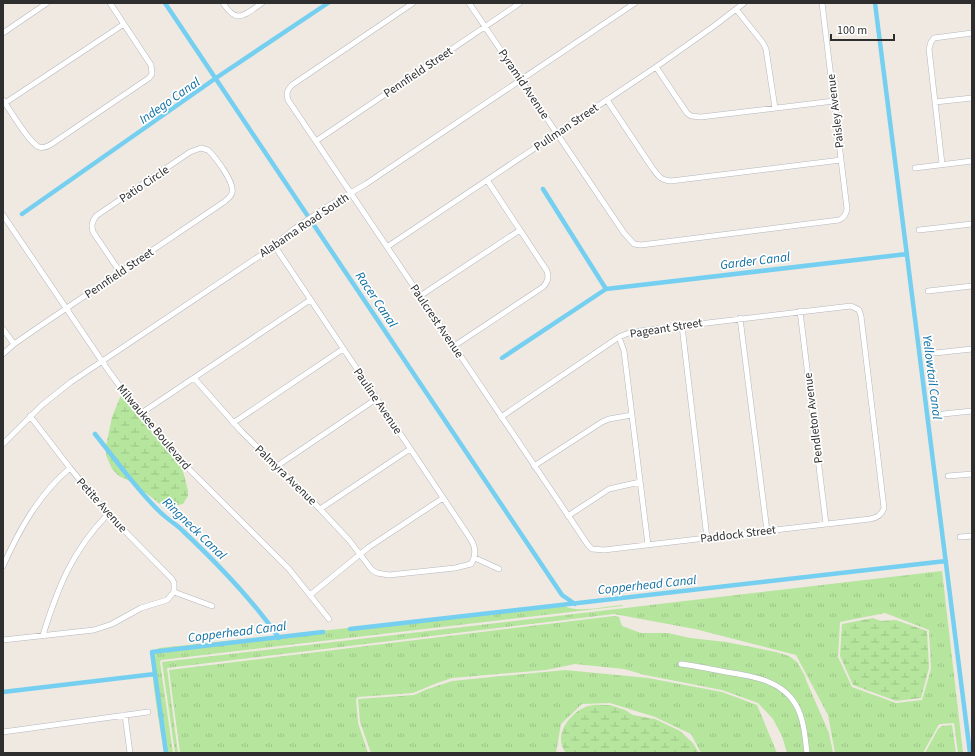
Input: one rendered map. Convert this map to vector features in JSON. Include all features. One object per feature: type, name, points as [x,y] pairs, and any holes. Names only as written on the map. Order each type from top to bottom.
[{"type":"street","points":[[3,33],[47,3]]},
{"type":"street","points":[[110,3],[124,24],[151,65],[152,74],[139,86],[52,144],[42,148],[38,147],[31,141],[4,101],[124,24]]},
{"type":"street","points":[[223,3],[231,14],[242,16],[262,3]]},
{"type":"street","name":"Paulcrest Avenue","points":[[413,3],[292,85],[288,90],[288,100],[588,546],[592,549]]},
{"type":"street","name":"Pyramid Avenue","points":[[469,3],[624,233],[634,244],[641,245],[666,242],[839,220],[843,218]]},
{"type":"street","name":"Pennfield Street","points":[[316,141],[520,3]]},
{"type":"street","name":"Alabama Road South","points":[[3,444],[30,416],[58,392],[102,361],[274,245],[318,213],[351,194],[635,3]]},
{"type":"street","name":"Pullman Street","points":[[387,247],[656,67],[744,3]]},
{"type":"street","name":"Paisley Avenue","points":[[822,3],[847,209],[843,218]]},
{"type":"street","points":[[736,9],[766,49],[775,108]]},
{"type":"street","points":[[942,164],[930,49],[931,42],[934,38],[972,33]]},
{"type":"street","points":[[656,67],[687,113],[691,116],[701,117],[834,101]]},
{"type":"street","points":[[935,102],[972,98]]},
{"type":"street","points":[[607,100],[653,169],[663,180],[671,181],[841,160]]},
{"type":"street","name":"Patio Circle","points":[[120,272],[93,232],[92,222],[96,216],[186,155],[196,149],[201,148],[208,150],[211,154],[229,179],[233,191]]},
{"type":"street","points":[[915,168],[972,161]]},
{"type":"street","points":[[454,346],[543,287],[548,281],[549,276],[487,180]]},
{"type":"street","name":"Pennfield Street","points":[[3,354],[14,344],[224,202],[233,191]]},
{"type":"street","name":"Milwaukee Boulevard","points":[[3,215],[66,309],[140,414],[182,462],[274,554],[329,619]]},
{"type":"street","points":[[920,230],[972,224]]},
{"type":"street","points":[[420,296],[520,230]]},
{"type":"street","name":"Pauline Avenue","points":[[274,245],[473,543],[476,550],[475,558]]},
{"type":"street","points":[[928,291],[972,286]]},
{"type":"street","points":[[140,414],[310,300]]},
{"type":"street","name":"Pageant Street","points":[[501,417],[620,337],[637,331],[845,305],[855,307],[861,316],[884,503],[883,512]]},
{"type":"street","name":"Pendleton Avenue","points":[[800,311],[826,524]]},
{"type":"street","points":[[740,318],[766,531]]},
{"type":"street","points":[[682,326],[707,538]]},
{"type":"street","points":[[3,329],[14,344]]},
{"type":"street","points":[[620,337],[624,351],[648,545]]},
{"type":"street","points":[[233,423],[343,349]]},
{"type":"street","points":[[935,353],[972,349]]},
{"type":"street","name":"Palmyra Avenue","points":[[194,378],[233,423],[320,509],[377,574],[389,575],[455,568],[471,564],[475,558]]},
{"type":"street","points":[[277,466],[376,399]]},
{"type":"street","points":[[943,414],[972,411]]},
{"type":"street","points":[[534,466],[602,422],[609,419],[632,415]]},
{"type":"street","name":"Petite Avenue","points":[[30,416],[108,514],[172,579],[174,583],[174,592]]},
{"type":"street","points":[[320,509],[410,449]]},
{"type":"street","points":[[3,566],[19,533],[36,506],[50,488],[70,468]]},
{"type":"street","points":[[948,476],[972,474]]},
{"type":"street","points":[[568,516],[609,489],[640,482]]},
{"type":"street","points":[[310,595],[360,554],[443,498]]},
{"type":"street","name":"Paddock Street","points":[[592,549],[604,550],[875,518],[883,512]]},
{"type":"street","points":[[43,635],[55,597],[69,566],[87,538],[108,514]]},
{"type":"street","points":[[960,537],[972,536]]},
{"type":"street","points":[[475,558],[499,569]]},
{"type":"street","points":[[3,640],[94,630],[117,622],[141,608],[167,600],[174,592],[212,606]]},
{"type":"street","points":[[681,664],[755,677],[776,685],[796,704],[803,721],[808,753]]},
{"type":"street","points":[[3,732],[148,712]]},
{"type":"street","points":[[125,715],[130,753]]},
{"type":"green space","points":[[124,393],[181,463],[188,491],[188,496],[183,504],[169,507],[160,504],[132,482],[119,476],[112,469],[106,455],[106,446],[112,417],[121,395]]},
{"type":"green space","points":[[942,571],[963,753],[958,753],[954,723],[939,724],[923,753],[835,753],[828,715],[796,655],[695,629],[614,614],[167,668],[178,753],[175,753],[162,662]],"holes":[[[885,613],[929,630],[931,669],[922,700],[896,703],[852,687],[838,657],[840,622]]]},
{"type":"green space","points":[[563,605],[568,608],[575,609],[592,609],[623,605],[622,606],[161,660],[160,662],[173,753],[164,753],[152,672],[153,654],[159,648]]},
{"type":"green space","points":[[614,616],[619,617],[622,626],[641,633],[668,633],[690,638],[726,642],[789,656],[797,662],[805,676],[829,733],[833,753],[787,753],[782,736],[773,719],[758,703],[722,690],[645,675],[624,669],[575,664],[546,670],[452,678],[413,693],[358,697],[356,699],[358,723],[368,753],[180,753],[169,670]]},
{"type":"green space","points":[[873,618],[881,621],[896,620],[927,631],[929,668],[921,698],[896,701],[853,685],[840,656],[842,624]]},
{"type":"green space","points":[[565,670],[648,678],[722,692],[757,705],[777,753],[701,753],[691,734],[655,717],[610,703],[582,704],[561,724],[556,753],[371,753],[360,722],[358,699],[414,695],[452,681]]},
{"type":"green space","points":[[610,705],[625,710],[633,715],[655,719],[680,731],[693,743],[699,753],[566,753],[562,746],[561,739],[562,732],[569,719],[575,713],[588,706]]},
{"type":"green space","points":[[952,725],[956,753],[925,753],[938,729],[942,726]]},
{"type":"waterway","name":"Racer Canal","points":[[165,3],[562,595],[575,604]]},
{"type":"waterway","name":"Indego Canal","points":[[22,214],[216,78],[328,3]]},
{"type":"waterway","name":"Yellowtail Canal","points":[[875,3],[970,753]]},
{"type":"waterway","name":"Garder Canal","points":[[543,189],[606,289]]},
{"type":"waterway","name":"Garder Canal","points":[[502,358],[606,289],[907,254]]},
{"type":"waterway","name":"Ringneck Canal","points":[[95,434],[143,494],[160,512],[180,528],[222,569],[258,609],[279,638]]},
{"type":"waterway","name":"Copperhead Canal","points":[[350,629],[946,561]]},
{"type":"waterway","name":"Copperhead Canal","points":[[166,753],[152,652],[323,632]]},
{"type":"waterway","points":[[3,692],[155,674]]}]
